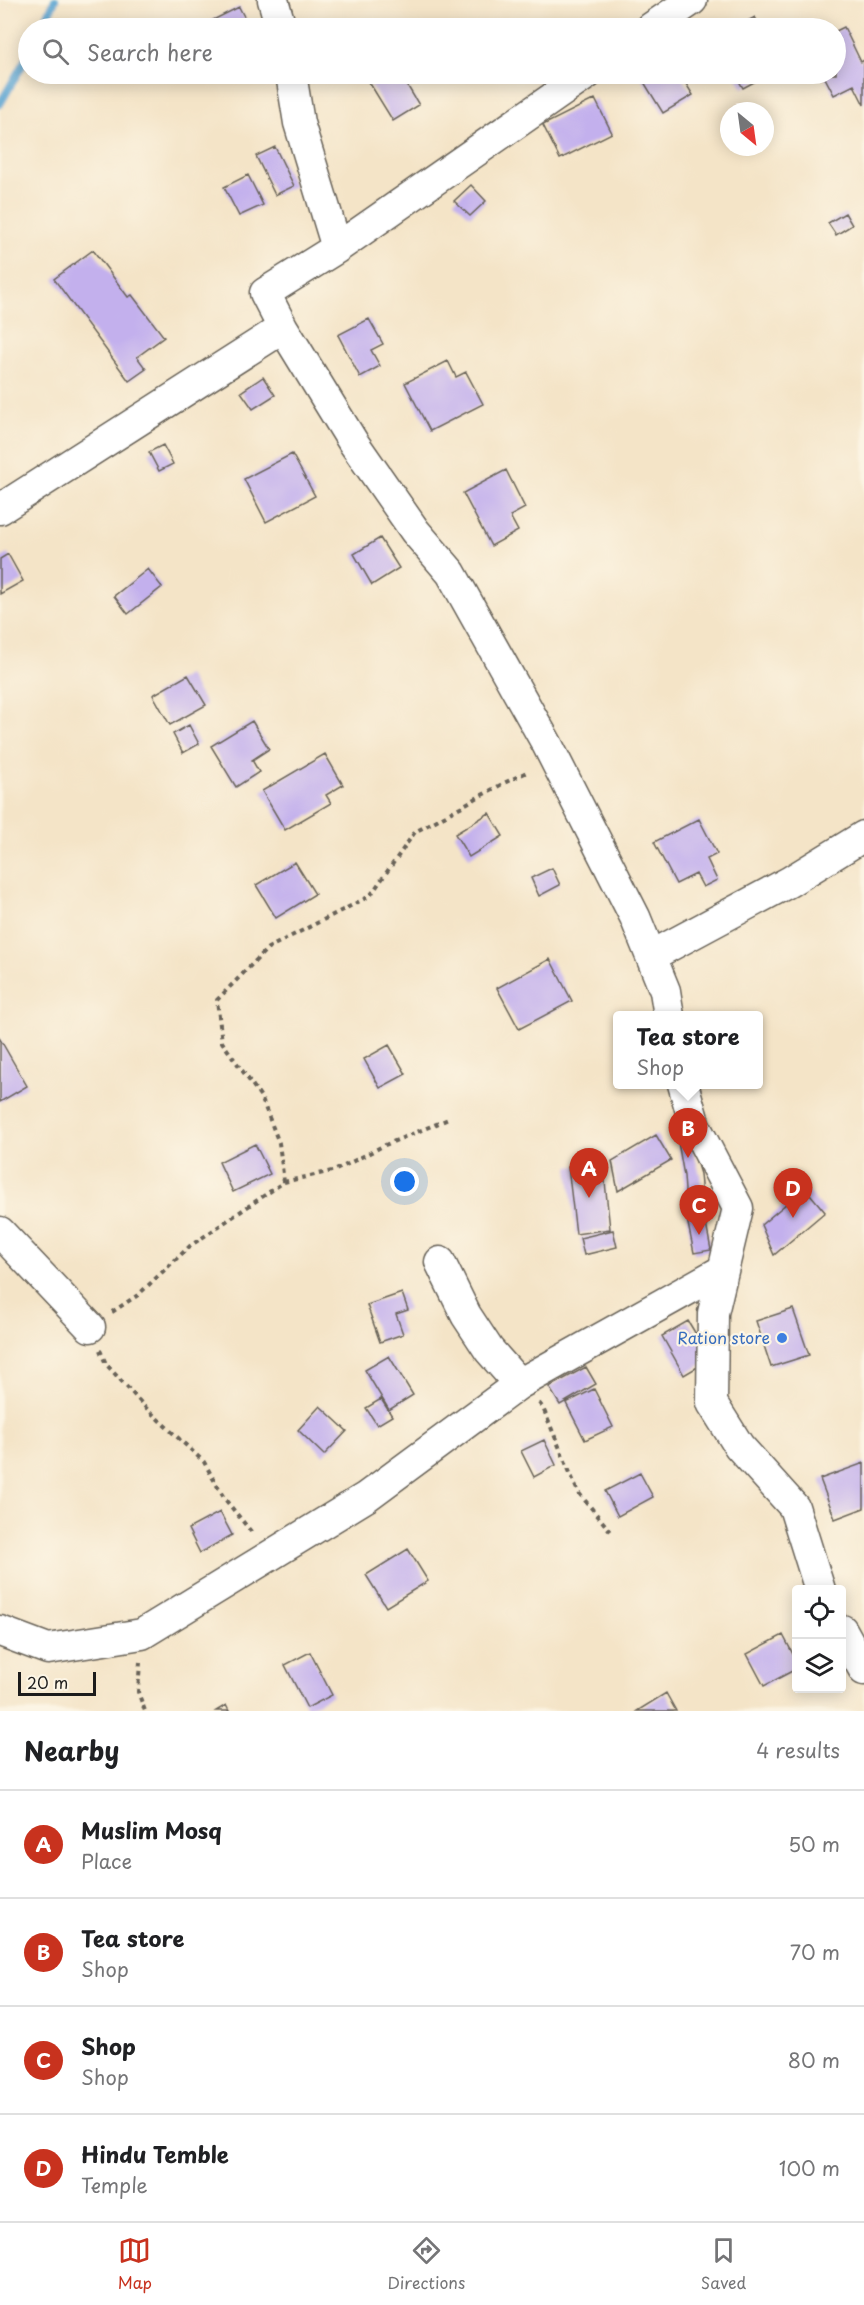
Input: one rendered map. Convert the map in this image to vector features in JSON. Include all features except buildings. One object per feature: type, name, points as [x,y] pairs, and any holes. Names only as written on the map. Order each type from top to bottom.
[{"type":"street","points":[[273,0],[278,18]]},
{"type":"street","points":[[666,18],[692,0]]},
{"type":"street","points":[[293,84],[299,123],[337,248]]},
{"type":"street","points":[[573,84],[337,248],[265,293],[283,328],[353,442],[415,531],[452,573],[555,760],[634,917],[665,991],[668,1011]]},
{"type":"street","points":[[0,509],[283,328]]},
{"type":"street","points":[[651,956],[789,882],[864,836]]},
{"type":"street","points":[[684,1089],[695,1126],[738,1208],[713,1313],[712,1403],[739,1446],[794,1507],[818,1585]]},
{"type":"street","points":[[0,1232],[90,1327]]},
{"type":"street","points":[[440,1262],[466,1315],[489,1350],[519,1384]]},
{"type":"street","points":[[0,1631],[48,1649],[142,1634],[366,1497],[519,1384],[723,1270]]},
{"type":"street","points":[[846,1637],[864,1670]]},
{"type":"path","points":[[284,1182],[279,1143],[261,1097],[222,1042],[217,1000],[268,948],[370,896],[415,832],[504,783],[555,760]]},
{"type":"path","points":[[270,1556],[224,1498],[204,1462],[144,1406],[106,1364],[90,1327],[138,1295],[190,1246],[284,1182],[336,1170],[386,1145],[451,1118]]},
{"type":"path","points":[[519,1384],[543,1408],[578,1492],[612,1533]]},
{"type":"path","points":[[142,1634],[138,1692],[145,1711]]},
{"type":"waterway","points":[[47,18],[55,0]]},
{"type":"waterway","points":[[0,104],[18,72]]},
{"type":"place","name":"Tea store","points":[[688,1158]]},
{"type":"place","name":"Muslim Mosq","points":[[589,1198]]},
{"type":"place","name":"Hindu Temble","points":[[793,1218]]},
{"type":"place","name":"Shop","points":[[699,1235]]},
{"type":"place","name":"Ration store","points":[[782,1338]]}]
